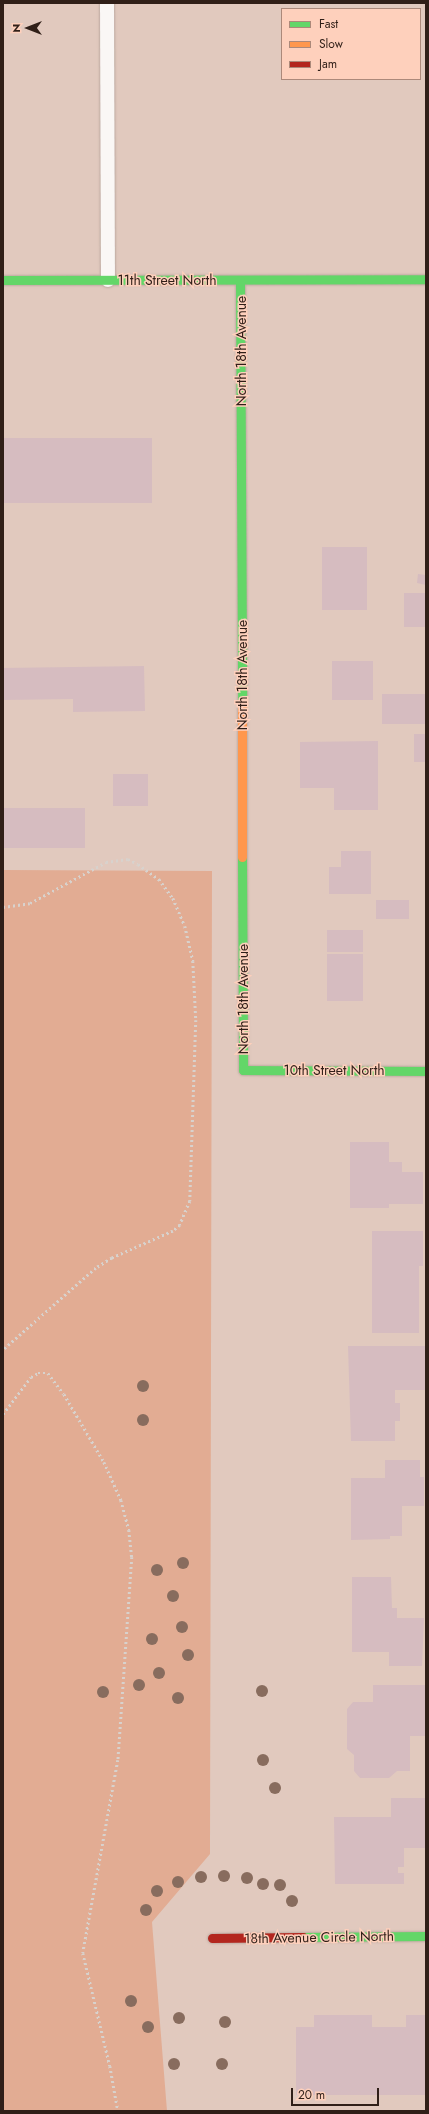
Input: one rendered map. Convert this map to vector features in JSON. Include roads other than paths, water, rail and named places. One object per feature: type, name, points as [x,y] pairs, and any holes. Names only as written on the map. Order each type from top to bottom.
[{"type":"street","name":"11th Street North","points":[[3,280],[426,279]]},
{"type":"street","name":"North 18th Avenue","points":[[240,280],[243,1070]]},
{"type":"street","name":"10th Street North","points":[[243,1070],[426,1071]]},
{"type":"street","name":"18th Avenue Circle North","points":[[212,1938],[426,1936]]},
{"type":"lane","points":[[107,3],[108,280]]}]
